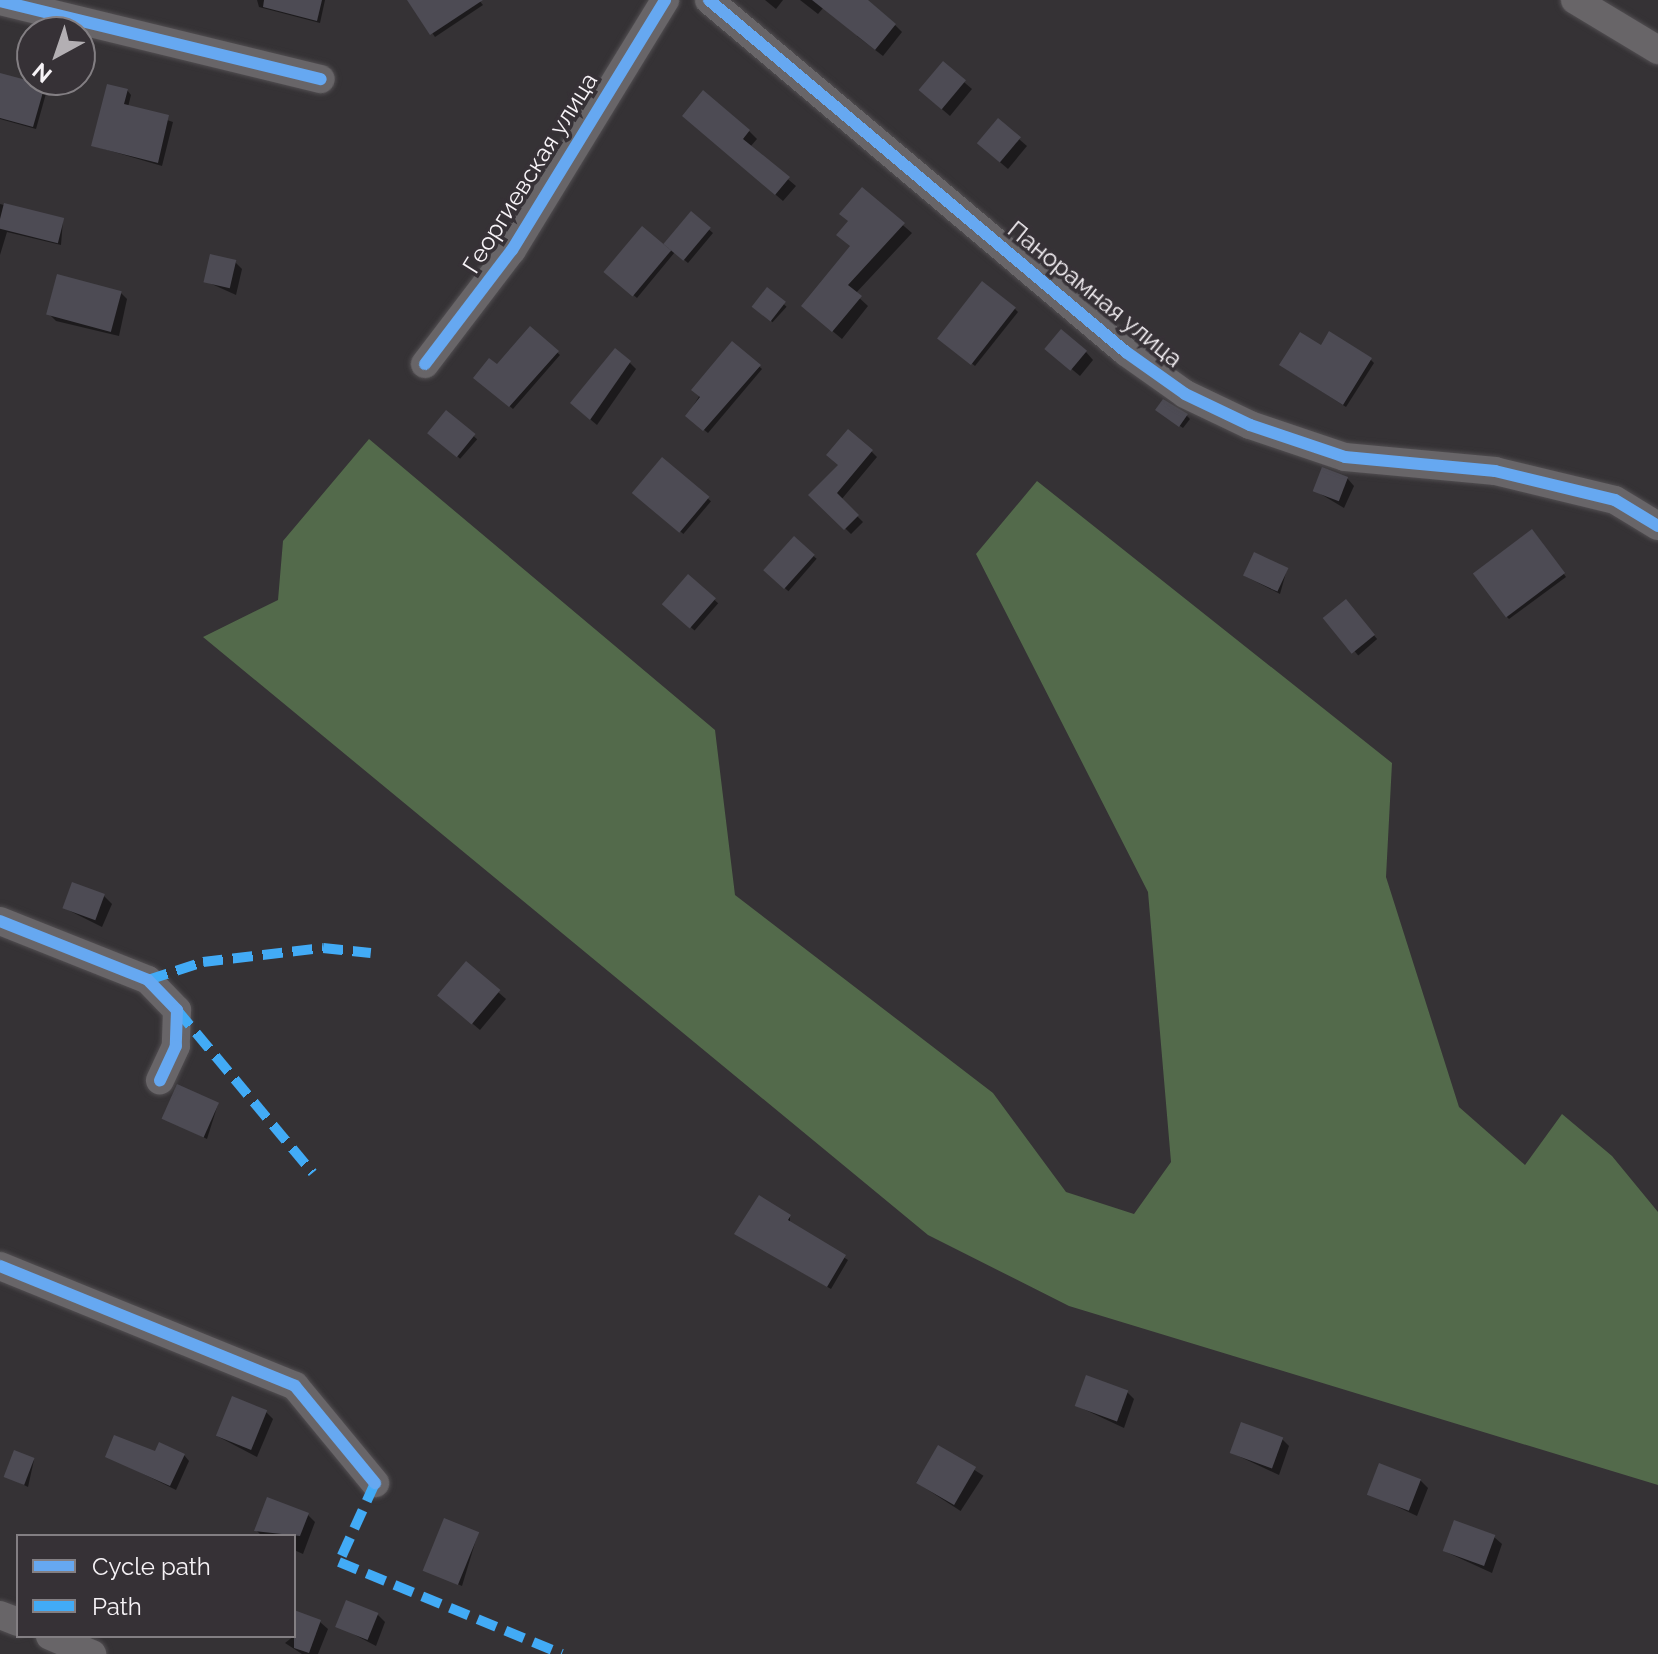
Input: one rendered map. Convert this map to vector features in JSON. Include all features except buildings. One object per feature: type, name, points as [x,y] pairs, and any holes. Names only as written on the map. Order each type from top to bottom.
[{"type":"street","name":"Георгиевская улица","points":[[425,364],[512,250],[665,0]]},
{"type":"street","name":"Панорамная улица","points":[[709,0],[1126,352],[1185,394],[1250,425],[1345,457],[1495,471],[1615,500],[1658,526]]},
{"type":"street","points":[[1575,0],[1658,50]]},
{"type":"street","points":[[0,1],[321,79]]},
{"type":"street","points":[[0,921],[148,980],[177,1010],[176,1046],[160,1081]]},
{"type":"street","points":[[0,1266],[295,1386],[375,1483]]},
{"type":"street","points":[[55,1638],[92,1654]]},
{"type":"green space","points":[[369,439],[715,730],[735,895],[993,1093],[1066,1192],[1134,1214],[1171,1162],[1148,892],[976,554],[1037,481],[1392,763],[1386,877],[1459,1107],[1525,1165],[1562,1114],[1612,1156],[1658,1212],[1658,1485],[1069,1306],[928,1235],[203,637],[278,600],[283,541]]},
{"type":"marked path","points":[[148,980],[203,962],[323,948],[371,953]]},
{"type":"marked path","points":[[177,1010],[313,1173]]},
{"type":"marked path","points":[[375,1483],[339,1562],[562,1654]]},
{"type":"cycle path","points":[[425,364],[512,250],[665,0]]},
{"type":"cycle path","points":[[709,0],[1126,352],[1185,394],[1250,425],[1345,457],[1495,471],[1615,500],[1658,526]]},
{"type":"cycle path","points":[[0,1],[321,79]]},
{"type":"cycle path","points":[[0,921],[148,980],[177,1010],[176,1046],[160,1081]]},
{"type":"cycle path","points":[[0,1266],[295,1386],[375,1483]]}]
